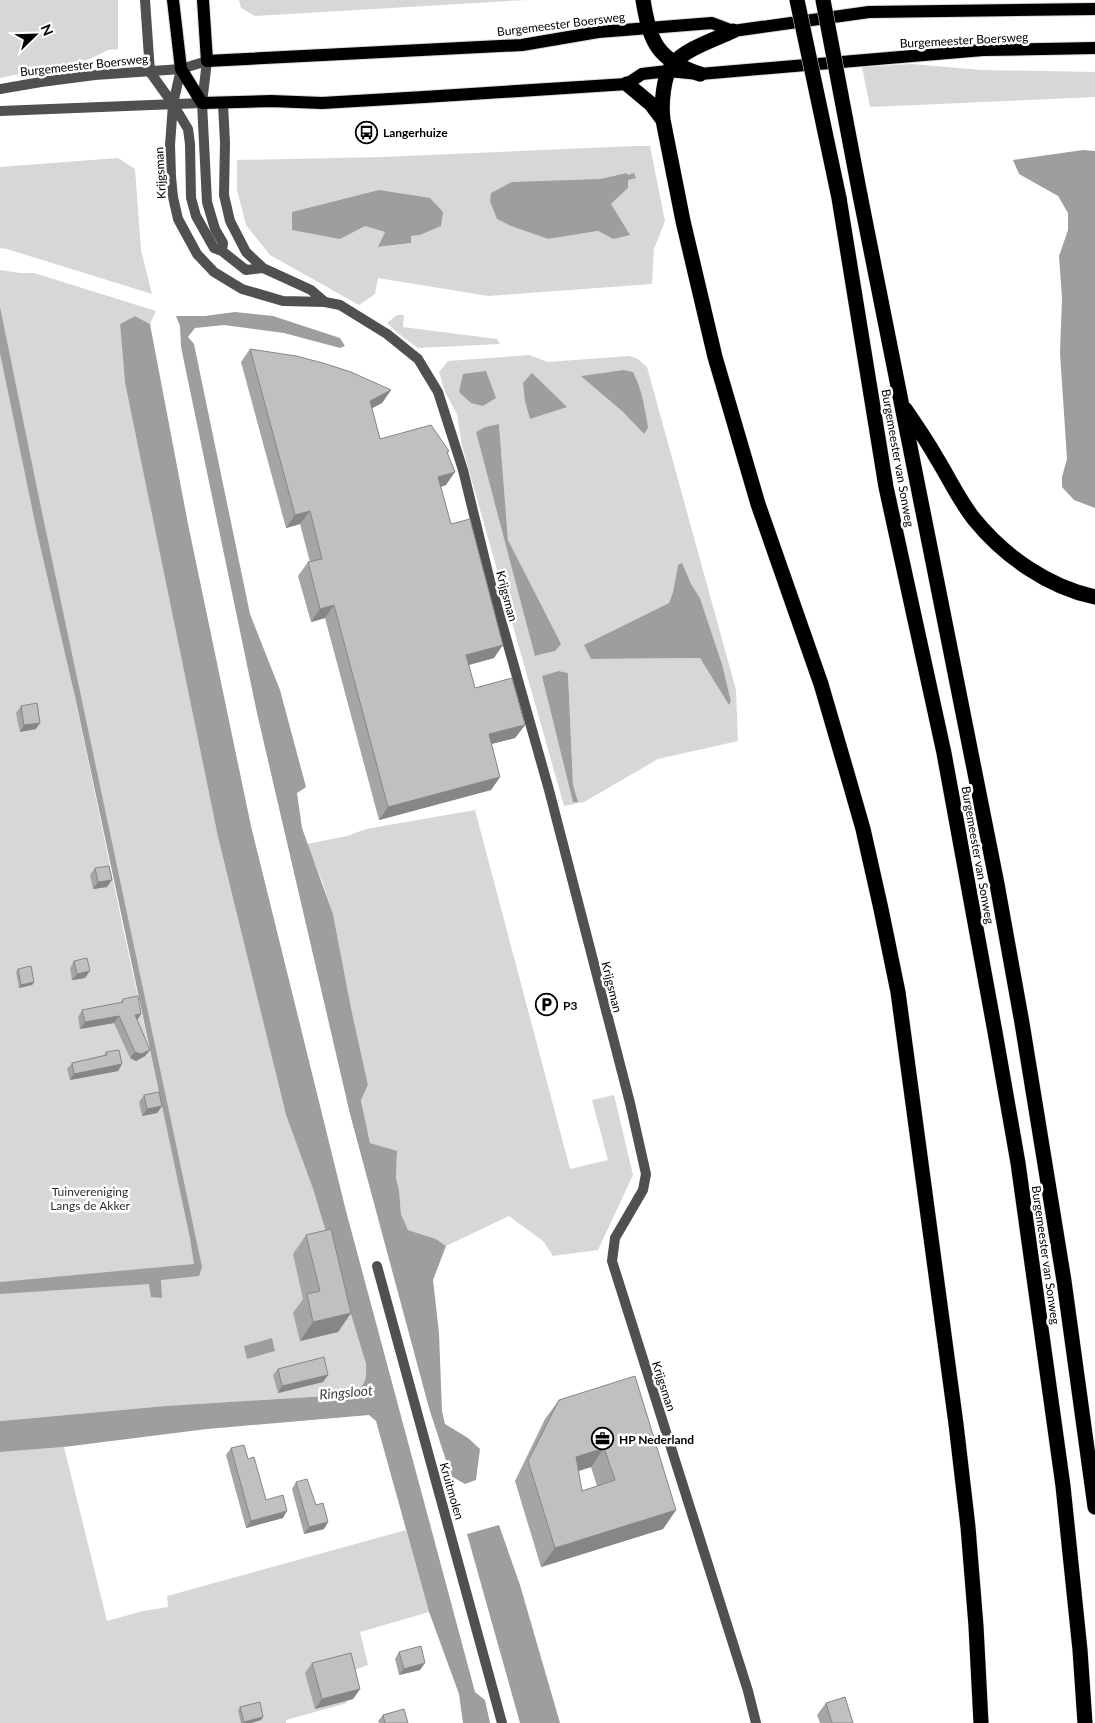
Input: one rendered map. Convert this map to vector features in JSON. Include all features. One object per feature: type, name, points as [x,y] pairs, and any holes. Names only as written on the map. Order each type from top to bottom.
[{"type":"highway","points":[[643,0],[648,28],[670,67],[700,74]]},
{"type":"highway","name":"Burgemeester van Sonweg","points":[[797,0],[839,198],[886,487],[944,753],[1018,1163],[1063,1486],[1080,1650],[1085,1723]]},
{"type":"highway","name":"Burgemeester van Sonweg","points":[[822,0],[995,875],[1024,1033],[1064,1281],[1095,1507]]},
{"type":"highway","points":[[734,31],[696,48],[670,67],[662,104],[663,120],[677,194],[715,357],[758,504],[821,684],[849,780],[863,829],[896,982],[926,1191],[966,1508],[976,1626],[981,1723]]},
{"type":"highway","points":[[627,84],[651,104],[663,120]]},
{"type":"highway","points":[[901,401],[957,495],[975,520],[1000,547],[1032,570],[1061,586],[1095,597]]},
{"type":"highway","points":[[1093,1488],[1095,1459]]},
{"type":"main road","points":[[173,0],[181,69],[202,104],[271,101],[330,102],[627,84],[642,74],[670,67]]},
{"type":"main road","points":[[203,0],[207,61]]},
{"type":"main road","name":"Burgemeester Boersweg","points":[[207,61],[522,45],[598,32],[712,23],[734,31],[870,12],[1095,9]]},
{"type":"main road","name":"Burgemeester Boersweg","points":[[700,74],[983,50],[1095,48]]},
{"type":"street","points":[[145,0],[150,72],[173,104]]},
{"type":"street","points":[[207,61],[202,104],[208,202],[215,228],[223,243],[222,251]]},
{"type":"street","name":"Burgemeester Boersweg","points":[[0,89],[86,76],[181,69],[207,61]]},
{"type":"street","points":[[173,104],[181,69]]},
{"type":"street","name":"Krijgsman","points":[[173,104],[188,128],[191,198],[196,216],[214,248],[222,251],[246,270],[263,268]]},
{"type":"street","name":"Krijgsman","points":[[173,104],[170,145],[173,197],[178,218],[197,254],[214,272],[242,289],[284,301],[325,302],[340,305],[387,334],[418,359],[438,392],[450,425],[490,581],[549,790],[630,1103],[646,1174],[644,1190],[616,1238],[612,1260],[748,1691],[756,1723]]},
{"type":"street","points":[[0,111],[202,104]]},
{"type":"street","name":"Krijgsman","points":[[222,104],[225,143],[224,196],[230,222],[246,252],[263,268],[311,290],[325,302]]},
{"type":"street","name":"Kruitmolen","points":[[377,1266],[502,1723]]},
{"type":"green space","points":[[0,0],[118,0],[118,49],[108,50],[90,59],[0,78]]},
{"type":"green space","points":[[239,0],[527,0],[255,16],[241,8]]},
{"type":"green space","points":[[911,64],[982,70],[1095,72],[1095,97],[870,107],[862,67]]},
{"type":"green space","points":[[650,146],[665,221],[654,249],[652,284],[488,296],[378,278],[375,294],[359,305],[270,255],[246,225],[237,190],[237,160],[383,157]],"holes":[[[625,173],[627,175],[628,188],[611,204],[613,239],[598,231],[548,239],[497,219],[600,179]],[[365,226],[420,235],[411,236],[411,243],[379,247],[385,232]]]},
{"type":"green space","points":[[118,158],[135,169],[141,250],[152,294],[0,248],[0,167]]},
{"type":"green space","name":"Tuinvereniging Langs de Akker","points":[[0,270],[34,273],[156,311],[150,324],[135,316],[120,324],[125,383],[218,837],[286,1115],[313,1189],[366,1364],[366,1377],[359,1389],[342,1395],[165,1406],[0,1421]],"holes":[[[58,616],[171,1147],[123,928]]]},
{"type":"green space","points":[[397,315],[404,315],[403,327],[497,339],[500,344],[418,348],[387,323]]},
{"type":"green space","points":[[530,355],[547,362],[629,356],[638,359],[647,367],[736,690],[738,741],[658,759],[584,802],[564,806],[462,446],[457,414],[445,392],[439,372],[448,361]],"holes":[[[582,376],[645,406],[644,434],[623,412]],[[499,424],[508,540],[555,651],[536,656],[476,432],[485,427]],[[678,565],[700,598],[722,664],[731,701],[729,704],[700,658],[591,659],[585,645],[669,603]],[[559,671],[568,673],[573,785]]]},
{"type":"green space","points":[[475,810],[570,1169],[608,1160],[592,1100],[614,1095],[633,1175],[598,1250],[553,1256],[543,1241],[509,1216],[446,1246],[436,1239],[408,1230],[401,1214],[396,1178],[397,1152],[370,1143],[361,1099],[368,1085],[333,914],[307,844],[347,836],[366,829]]},
{"type":"green space","points":[[64,1447],[107,1621],[143,1611],[168,1607],[167,1596],[406,1530],[429,1612],[360,1632],[368,1665],[340,1675],[347,1703],[286,1720],[286,1723],[0,1723],[0,1452]]},
{"type":"shaded area","points":[[1083,150],[1095,151],[1095,508],[1074,500],[1062,487],[1062,477],[1067,459],[1060,353],[1062,298],[1059,256],[1068,230],[1068,213],[1058,196],[1019,174],[1013,160]]},
{"type":"shaded area","points":[[626,173],[628,175],[634,173],[636,178],[628,180],[628,188],[611,204],[630,235],[613,239],[598,231],[548,239],[497,219],[490,201],[491,193],[512,182],[600,179]]},
{"type":"shaded area","points":[[379,190],[430,198],[443,212],[441,226],[420,235],[411,236],[411,243],[378,247],[385,232],[365,226],[340,239],[292,230],[292,212]]},
{"type":"shaded area","points":[[0,307],[202,1267],[199,1276],[161,1280],[162,1298],[151,1297],[149,1284],[0,1294],[0,1282],[194,1264],[76,701],[37,532],[0,353]]},
{"type":"shaded area","points":[[235,312],[273,316],[340,338],[345,346],[340,348],[284,333],[224,325],[195,328],[188,337],[194,344],[250,614],[280,690],[306,787],[297,793],[302,828],[333,914],[368,1085],[361,1100],[370,1143],[397,1151],[396,1178],[401,1214],[408,1230],[436,1239],[446,1246],[433,1280],[439,1333],[442,1411],[445,1424],[468,1438],[480,1449],[476,1480],[465,1484],[451,1476],[429,1408],[350,1114],[257,713],[181,347],[180,326],[176,316],[205,316]]},
{"type":"shaded area","points":[[135,316],[150,324],[188,524],[251,826],[346,1211],[475,1692],[485,1700],[490,1723],[463,1723],[459,1694],[429,1612],[376,1421],[369,1415],[207,1429],[64,1447],[0,1452],[0,1421],[165,1406],[342,1395],[359,1389],[366,1377],[366,1364],[313,1189],[286,1115],[218,837],[125,383],[120,324]]},
{"type":"shaded area","points":[[624,370],[633,372],[641,392],[648,428],[644,434],[623,412],[581,376]]},
{"type":"shaded area","points":[[486,371],[496,398],[483,406],[471,403],[459,392],[463,374]]},
{"type":"shaded area","points":[[532,373],[567,407],[530,419],[523,383]]},
{"type":"shaded area","points":[[499,424],[508,540],[561,644],[555,651],[535,656],[476,432],[485,427]]},
{"type":"shaded area","points":[[682,563],[691,584],[700,598],[722,664],[731,701],[729,705],[700,658],[591,659],[584,645],[669,603],[678,565]]},
{"type":"shaded area","points":[[559,671],[568,673],[573,785],[578,802],[573,802],[542,676]]},
{"type":"shaded area","points":[[272,1338],[275,1351],[247,1359],[244,1346]]},
{"type":"shaded area","points":[[499,1525],[520,1585],[560,1723],[520,1723],[467,1534]]},
{"type":"building","points":[[250,349],[296,356],[323,363],[351,372],[391,390],[370,401],[380,439],[431,425],[449,451],[447,452],[455,472],[438,477],[451,524],[470,519],[503,645],[466,655],[475,688],[512,678],[525,725],[489,734],[500,777],[388,807],[334,605],[320,609],[308,562],[322,559],[310,511],[295,515]]},
{"type":"building","points":[[37,703],[40,723],[24,725],[21,706]]},
{"type":"building","points":[[109,866],[112,880],[98,882],[95,868]]},
{"type":"building","points":[[87,958],[90,971],[77,974],[74,961]]},
{"type":"building","points":[[31,966],[34,982],[21,985],[18,969]]},
{"type":"building","points":[[138,996],[141,1014],[135,1015],[150,1050],[141,1054],[135,1052],[119,1016],[85,1022],[82,1010],[123,1002],[123,999]]},
{"type":"building","points":[[119,1050],[122,1064],[74,1074],[72,1063],[107,1055],[106,1052]]},
{"type":"building","points":[[159,1092],[162,1106],[147,1109],[144,1095]]},
{"type":"building","points":[[331,1229],[351,1313],[313,1322],[307,1294],[320,1291],[306,1235]]},
{"type":"building","points":[[324,1357],[328,1375],[282,1386],[278,1369]]},
{"type":"building","points":[[635,1376],[676,1510],[555,1548],[528,1461],[559,1400]],"holes":[[[604,1448],[615,1480],[582,1491],[576,1457]]]},
{"type":"building","points":[[244,1445],[248,1459],[254,1457],[266,1500],[283,1495],[287,1511],[251,1521],[231,1448]]},
{"type":"building","points":[[307,1479],[316,1505],[323,1503],[328,1522],[309,1527],[296,1482]]},
{"type":"building","points":[[421,1646],[425,1663],[404,1669],[399,1652]]},
{"type":"building","points":[[351,1653],[360,1689],[322,1699],[312,1663]]},
{"type":"building","points":[[845,1697],[853,1723],[832,1723],[826,1703]]},
{"type":"building","points":[[260,1702],[263,1717],[244,1722],[240,1707]]},
{"type":"building","points":[[404,1709],[408,1723],[385,1723],[383,1715]]},
{"type":"place","name":"Langerhuize","points":[[367,132]]},
{"type":"place","name":"P3","points":[[547,1005]]},
{"type":"place","name":"HP Nederland","points":[[603,1439]]},
{"type":"water label","name":"Ringsloot","points":[[346,1392]]}]
